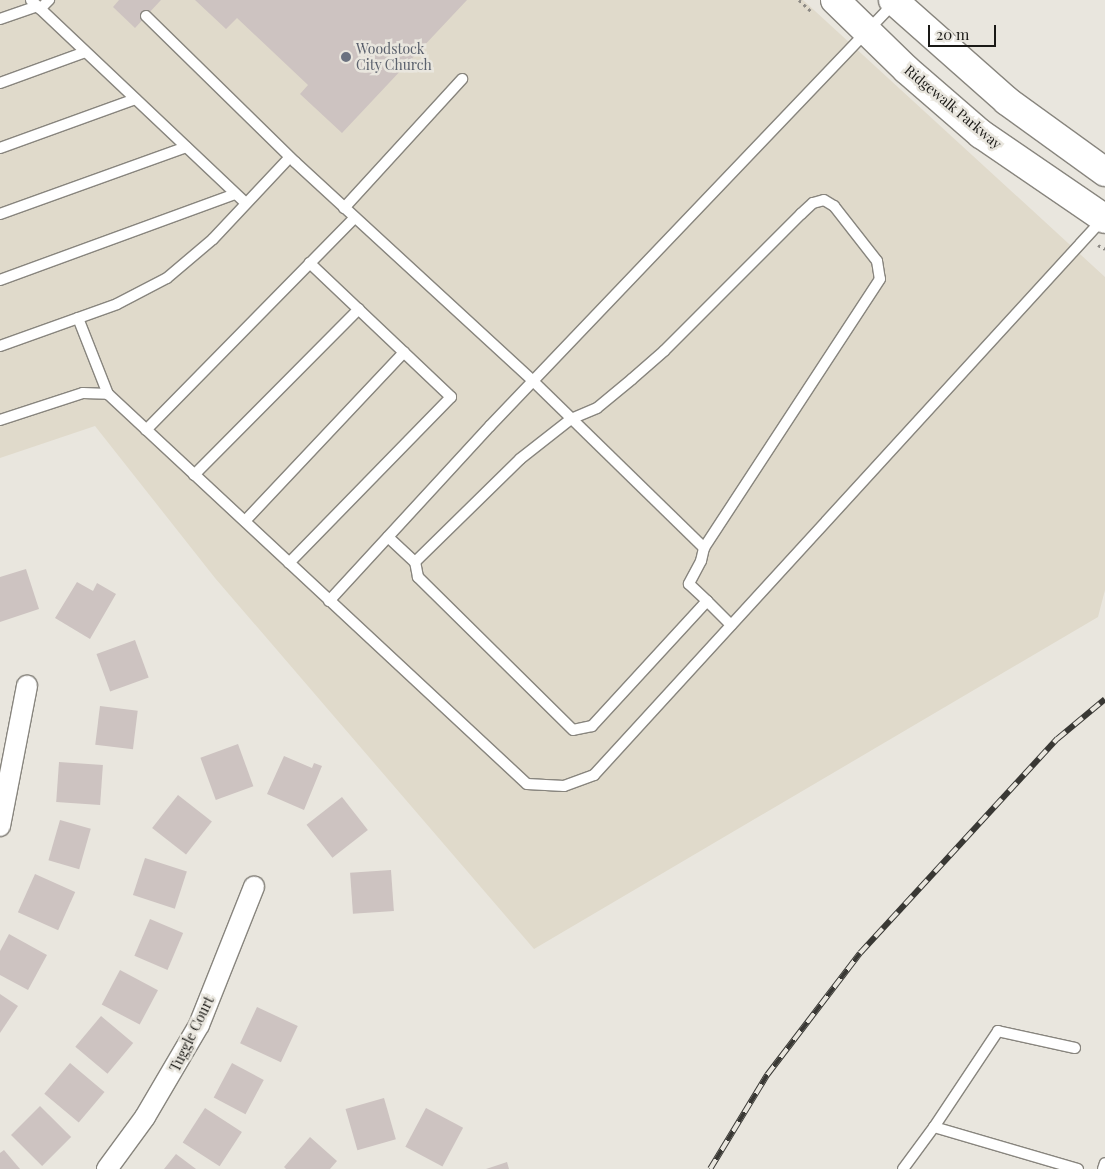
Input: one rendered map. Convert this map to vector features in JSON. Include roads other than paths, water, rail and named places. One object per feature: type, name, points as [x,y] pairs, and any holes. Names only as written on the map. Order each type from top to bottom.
[{"type":"main road","name":"Ridgewalk Parkway","points":[[835,0],[980,134],[1105,218]]},
{"type":"main road","points":[[894,1],[1007,102],[1105,172]]},
{"type":"street","points":[[0,826],[27,686]]},
{"type":"street","name":"Tuggle Court","points":[[107,1169],[145,1117],[200,1025],[254,887]]},
{"type":"lane","points":[[0,19],[49,0]]},
{"type":"lane","points":[[329,601],[534,381],[894,1]]},
{"type":"lane","points":[[36,5],[246,203]]},
{"type":"lane","points":[[146,16],[344,208],[534,381],[704,548]]},
{"type":"lane","points":[[0,82],[85,52]]},
{"type":"lane","points":[[344,208],[462,79]]},
{"type":"lane","points":[[0,148],[135,99]]},
{"type":"lane","points":[[0,214],[186,147]]},
{"type":"lane","points":[[0,346],[117,304],[167,278],[213,239],[290,157]]},
{"type":"lane","points":[[0,280],[235,194]]},
{"type":"lane","points":[[415,562],[520,459],[571,419],[597,408],[664,351],[813,203],[824,200],[834,206],[877,261],[880,279],[704,548],[702,561],[689,584],[731,625]]},
{"type":"lane","points":[[146,430],[355,217]]},
{"type":"lane","points":[[78,318],[108,394],[528,784],[564,786],[594,775],[1105,218]]},
{"type":"lane","points":[[289,563],[451,397],[310,263]]},
{"type":"lane","points":[[194,474],[359,309]]},
{"type":"lane","points":[[245,521],[404,352]]},
{"type":"lane","points":[[0,420],[83,393],[108,394]]},
{"type":"lane","points":[[388,537],[415,562],[418,577],[574,730],[592,726],[707,601]]},
{"type":"lane","points":[[903,1169],[998,1031],[1075,1048]]},
{"type":"lane","points":[[934,1126],[1078,1169]]},
{"type":"lane","points":[[1103,1169],[1105,1163]]},
{"type":"railway","points":[[710,1169],[767,1075],[860,953],[1057,739],[1105,699]]},
{"type":"place","name":"Woodstock City Church","points":[[346,57]]}]
